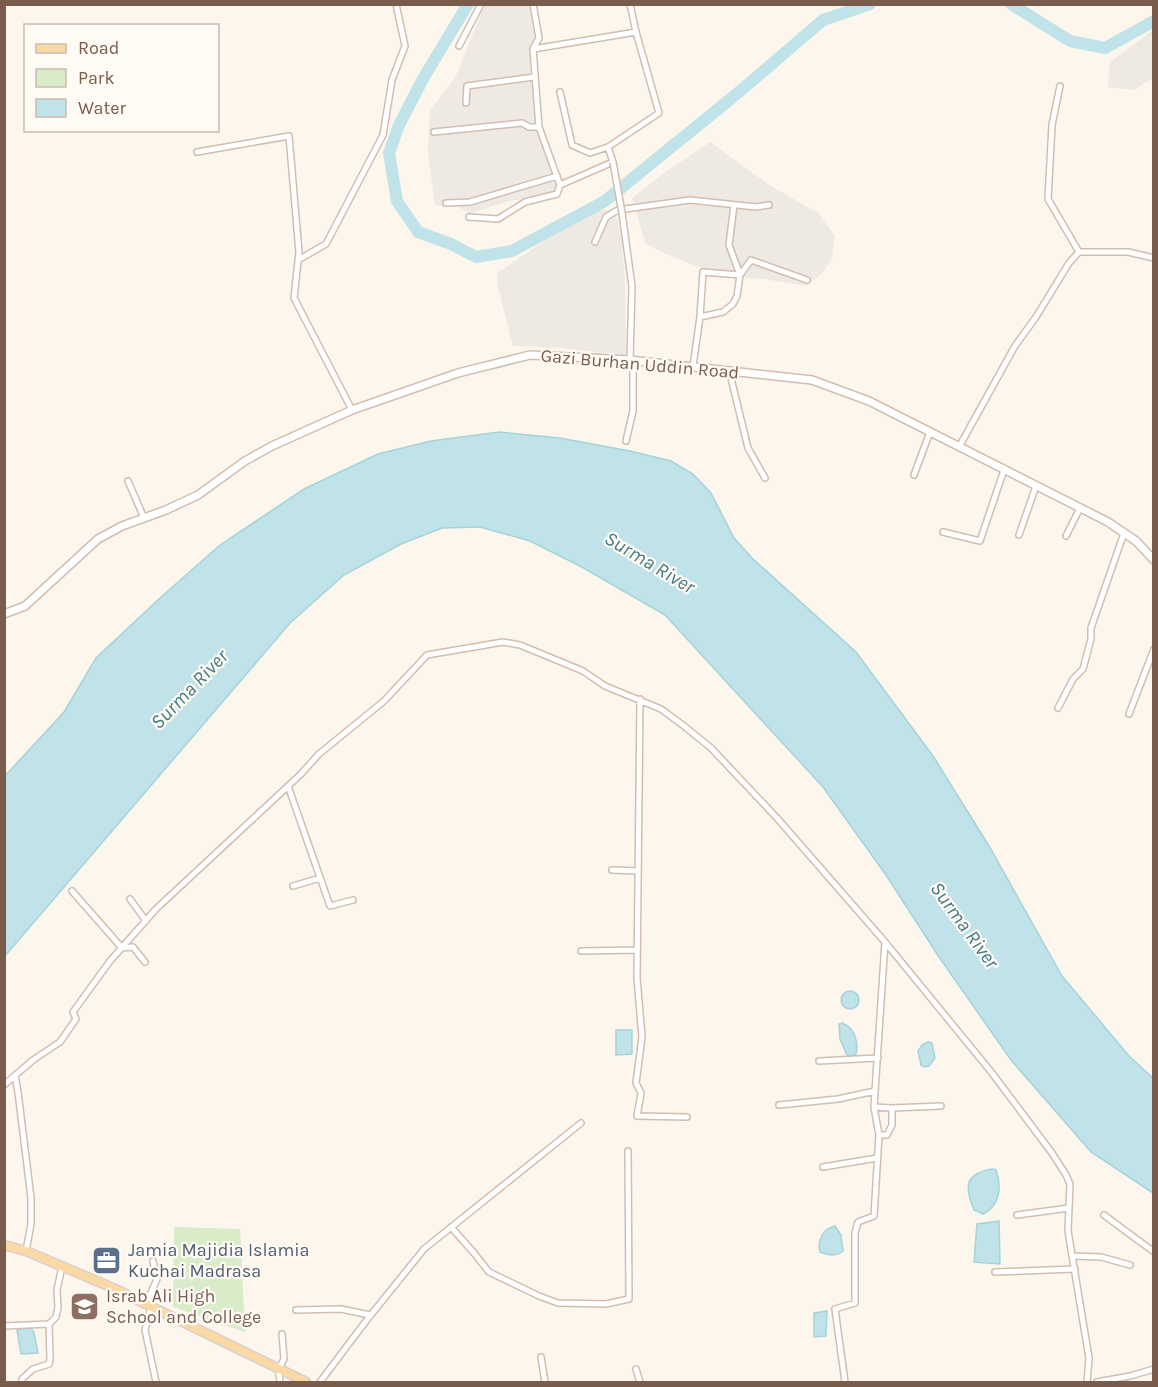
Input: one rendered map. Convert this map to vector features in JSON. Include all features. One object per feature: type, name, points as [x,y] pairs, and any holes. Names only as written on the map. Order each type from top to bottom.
[{"type":"main road","points":[[4,1245],[26,1251],[148,1308],[296,1383]]},
{"type":"main road","points":[[4,1250],[24,1255],[148,1308]]},
{"type":"main road","points":[[279,1375],[306,1383]]},
{"type":"street","points":[[298,260],[326,244],[383,135],[392,80],[405,46],[396,4]]},
{"type":"street","points":[[459,46],[481,4]]},
{"type":"street","points":[[469,217],[498,219],[525,202],[558,194],[560,185],[539,126],[533,49],[539,38],[533,4]]},
{"type":"street","points":[[560,92],[572,145],[590,153],[608,147],[659,113],[630,4]]},
{"type":"street","points":[[533,49],[636,32]]},
{"type":"street","points":[[466,103],[467,86],[534,77]]},
{"type":"street","points":[[1060,86],[1052,125],[1048,199],[1079,252]]},
{"type":"street","points":[[434,132],[522,123],[529,128],[539,126]]},
{"type":"street","points":[[197,152],[290,136],[298,260],[294,298],[352,410]]},
{"type":"street","points":[[608,147],[622,213],[632,286],[633,411],[626,441]]},
{"type":"street","points":[[560,185],[613,162]]},
{"type":"street","points":[[446,203],[470,202],[557,176]]},
{"type":"street","points":[[595,243],[606,218],[618,210],[690,200],[756,207],[769,205]]},
{"type":"street","points":[[734,205],[729,245],[740,275]]},
{"type":"street","points":[[959,447],[1015,346],[1069,263],[1079,252],[1128,252],[1154,258]]},
{"type":"street","points":[[700,317],[723,312],[733,304],[737,296],[740,275],[751,260],[807,280]]},
{"type":"street","points":[[693,366],[703,272],[740,275]]},
{"type":"street","name":"Gazi Burhan Uddin Road","points":[[4,614],[25,606],[98,540],[122,526],[198,495],[245,461],[352,410],[458,373],[530,355],[631,360],[812,380],[869,400],[1080,508],[1136,541],[1154,560]]},
{"type":"street","points":[[729,370],[748,448],[765,478]]},
{"type":"street","points":[[914,475],[930,432]]},
{"type":"street","points":[[943,532],[980,541],[1004,470]]},
{"type":"street","points":[[128,481],[144,518]]},
{"type":"street","points":[[1019,535],[1036,486]]},
{"type":"street","points":[[1066,536],[1080,508]]},
{"type":"street","points":[[1058,708],[1073,679],[1083,669],[1091,639],[1091,628],[1124,533]]},
{"type":"street","points":[[4,1085],[45,1051],[60,1042],[76,1019],[73,1012],[146,921],[319,754],[384,700],[427,655],[503,642],[520,645],[583,671],[605,686],[662,709],[711,748],[784,825],[885,942],[992,1073],[1052,1153],[1069,1180],[1068,1231],[1089,1358],[1087,1383]]},
{"type":"street","points":[[1129,714],[1154,649]]},
{"type":"street","points":[[640,699],[637,978],[642,1037],[636,1083],[641,1093],[637,1116],[687,1117]]},
{"type":"street","points":[[288,786],[330,906],[353,900]]},
{"type":"street","points":[[612,870],[637,872]]},
{"type":"street","points":[[293,886],[320,878]]},
{"type":"street","points":[[72,891],[123,948]]},
{"type":"street","points":[[130,899],[146,921]]},
{"type":"street","points":[[845,1383],[835,1309],[855,1303],[855,1233],[858,1222],[874,1216],[879,1135],[874,1107],[874,1090],[885,942]]},
{"type":"street","points":[[123,948],[133,947],[145,962]]},
{"type":"street","points":[[581,951],[637,950]]},
{"type":"street","points":[[819,1061],[878,1058]]},
{"type":"street","points":[[15,1076],[31,1198],[31,1224],[26,1251]]},
{"type":"street","points":[[779,1105],[838,1099],[874,1090]]},
{"type":"street","points":[[874,1107],[941,1106]]},
{"type":"street","points":[[879,1135],[887,1135],[892,1125],[892,1108]]},
{"type":"street","points":[[320,1383],[370,1315],[424,1249],[581,1123]]},
{"type":"street","points":[[451,1227],[489,1272],[558,1304],[618,1303],[629,1299],[628,1151]]},
{"type":"street","points":[[823,1167],[877,1158]]},
{"type":"street","points":[[1017,1215],[1069,1208]]},
{"type":"street","points":[[1104,1215],[1154,1252]]},
{"type":"street","points":[[1072,1257],[1101,1257],[1130,1265]]},
{"type":"street","points":[[153,1261],[157,1279],[148,1308],[145,1330],[156,1383]]},
{"type":"street","points":[[995,1272],[1075,1269]]},
{"type":"street","points":[[4,1326],[48,1323],[56,1317],[57,1290],[61,1271]]},
{"type":"street","points":[[296,1310],[341,1309],[370,1315]]},
{"type":"street","points":[[22,1383],[22,1378],[33,1369],[49,1364],[48,1323]]},
{"type":"street","points":[[279,1375],[284,1359],[282,1334]]},
{"type":"street","points":[[541,1357],[545,1383]]},
{"type":"street","points":[[636,1369],[640,1383]]},
{"type":"street","points":[[1097,1383],[1154,1369]]},
{"type":"shaded area","points":[[483,5],[531,5],[535,39],[531,48],[540,125],[562,187],[542,197],[509,201],[469,214],[460,207],[435,205],[428,154],[429,123],[430,111],[456,76]]},
{"type":"shaded area","points":[[1153,30],[1153,78],[1134,90],[1108,87],[1110,62]]},
{"type":"shaded area","points":[[710,142],[771,186],[818,213],[835,236],[832,258],[824,271],[807,286],[763,279],[724,277],[666,254],[645,243],[632,198]]},
{"type":"shaded area","points":[[591,209],[615,211],[621,235],[625,278],[626,356],[561,348],[513,346],[498,288],[497,273]]},
{"type":"green space","points":[[174,1227],[240,1229],[245,1332],[173,1307]]},
{"type":"water","name":"Surma River","points":[[499,432],[560,438],[630,451],[671,461],[693,474],[711,493],[734,538],[753,559],[856,652],[933,756],[989,846],[1062,976],[1129,1056],[1153,1078],[1153,1193],[1091,1152],[1011,1060],[939,957],[886,875],[823,787],[665,615],[582,567],[530,541],[480,527],[442,528],[401,544],[344,575],[290,623],[5,956],[5,776],[64,712],[96,658],[220,545],[304,489],[378,454],[431,441]]},
{"type":"water","points":[[846,991],[854,991],[859,996],[857,1007],[846,1009],[841,1004],[841,996]]},
{"type":"water","points":[[842,1023],[850,1028],[856,1040],[856,1054],[851,1056],[847,1055],[840,1039],[839,1024]]},
{"type":"water","points":[[616,1030],[632,1030],[632,1054],[616,1055]]},
{"type":"water","points":[[932,1043],[935,1058],[929,1066],[924,1067],[921,1065],[918,1051],[923,1044]]},
{"type":"water","points":[[996,1170],[998,1176],[998,1195],[993,1206],[983,1214],[974,1210],[969,1194],[969,1182],[976,1174]]},
{"type":"water","points":[[999,1221],[1000,1264],[974,1262],[977,1224]]},
{"type":"water","points":[[835,1226],[841,1235],[843,1251],[832,1255],[820,1252],[819,1243],[822,1236]]},
{"type":"water","points":[[827,1311],[826,1336],[814,1337],[814,1313]]},
{"type":"water","points":[[30,1326],[34,1333],[38,1353],[21,1354],[17,1330]]},
{"type":"waterway","points":[[468,4],[424,77],[399,125],[389,153],[397,201],[418,232],[451,244],[476,257],[512,251],[605,201],[823,20],[870,4]]},
{"type":"waterway","points":[[1011,4],[1070,41],[1105,48],[1154,21]]},
{"type":"place","name":"Jamia Majidia Islamia Kuchai Madrasa","points":[[107,1260]]},
{"type":"place","name":"Israb Ali High School and College","points":[[85,1306]]}]
